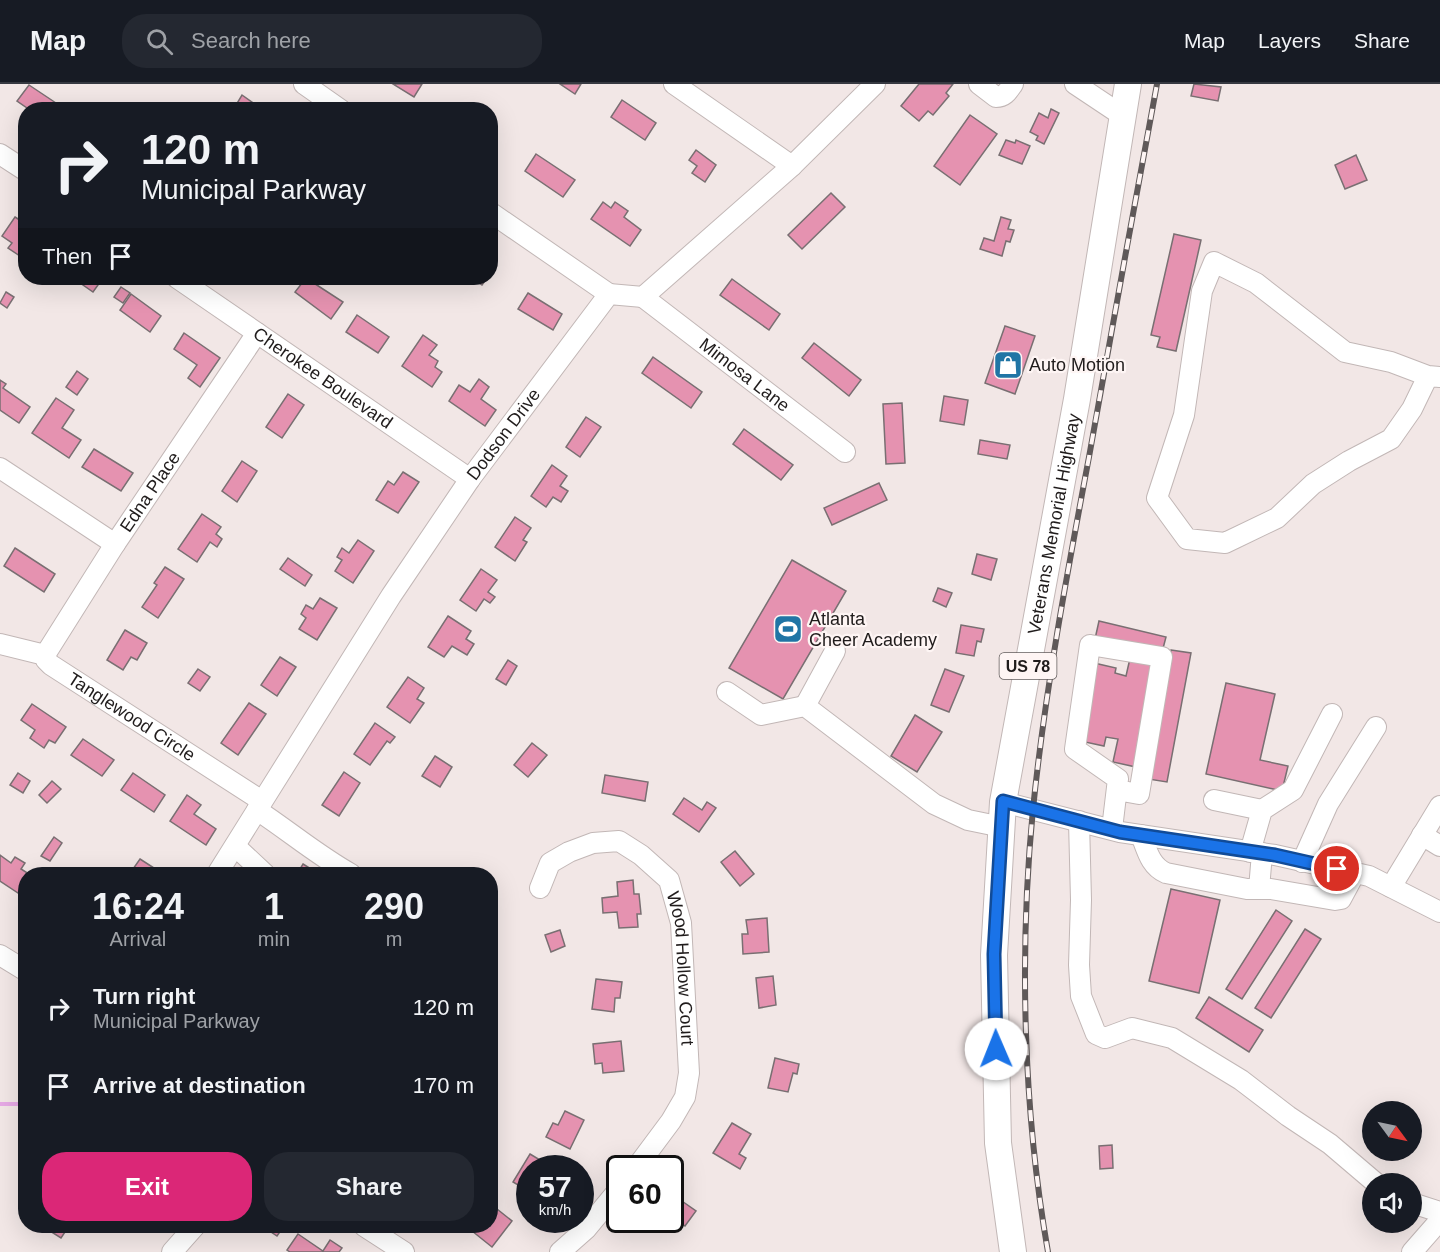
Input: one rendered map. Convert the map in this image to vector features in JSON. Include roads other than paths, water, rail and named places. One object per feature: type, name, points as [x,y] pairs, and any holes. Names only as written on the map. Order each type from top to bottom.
[{"type":"main road","name":"Veterans Memorial Highway","points":[[1013,1252],[998,1143],[994,954],[1003,801],[1077,399],[1128,84]]},
{"type":"street","points":[[304,84],[330,102]]},
{"type":"street","points":[[674,84],[792,166]]},
{"type":"street","points":[[498,218],[609,294],[643,297],[792,166],[875,84]]},
{"type":"street","points":[[979,84],[996,97],[1001,97],[1013,84]]},
{"type":"street","points":[[1075,84],[1122,116]]},
{"type":"street","points":[[0,154],[18,166]]},
{"type":"street","points":[[1214,262],[1256,283],[1345,352],[1390,362],[1434,376],[1391,439],[1349,461],[1313,484],[1277,518],[1225,543],[1186,539],[1156,498],[1184,415],[1202,291],[1214,262]]},
{"type":"street","name":"Cherokee Boulevard","points":[[187,285],[470,478]]},
{"type":"street","name":"Dodson Drive","points":[[222,867],[391,596],[470,478],[609,294]]},
{"type":"street","name":"Mimosa Lane","points":[[643,297],[844,452]]},
{"type":"street","name":"Edna Place","points":[[45,655],[115,544],[257,333]]},
{"type":"street","points":[[0,468],[115,544]]},
{"type":"street","name":"Tanglewood Circle","points":[[0,644],[45,655],[51,665],[260,805],[321,857],[339,867]]},
{"type":"street","points":[[1112,829],[1118,779],[1075,749],[1090,645],[1162,657],[1139,794],[1117,790]]},
{"type":"street","points":[[805,706],[835,651]]},
{"type":"street","points":[[727,692],[761,715],[805,706],[934,804],[968,819],[1002,827]]},
{"type":"street","points":[[1214,800],[1263,810],[1293,790],[1332,714]]},
{"type":"street","points":[[1302,862],[1328,804],[1376,727]]},
{"type":"street","points":[[1003,801],[1141,835],[1256,852],[1369,876],[1440,912]]},
{"type":"street","points":[[1391,887],[1440,806]]},
{"type":"street","points":[[1259,889],[1256,852],[1263,810]]},
{"type":"street","points":[[1079,821],[1081,996],[1096,1034],[1105,1038],[1132,1028],[1172,1038],[1241,1080],[1330,1144],[1364,1173]]},
{"type":"street","points":[[1141,835],[1150,860],[1157,869],[1166,873],[1247,889],[1335,900],[1341,899],[1355,873]]},
{"type":"street","points":[[1422,835],[1440,846]]},
{"type":"street","name":"Wood Hollow Court","points":[[540,888],[550,863],[593,843],[619,841],[641,855],[669,880],[681,923],[689,1073],[685,1098],[645,1155]]},
{"type":"street","points":[[235,846],[258,867]]},
{"type":"street","points":[[0,955],[18,966]]},
{"type":"street","points":[[560,1252],[586,1229],[606,1205]]},
{"type":"street","points":[[1422,1206],[1440,1212]]},
{"type":"street","points":[[1412,1252],[1440,1220]]},
{"type":"street","points":[[172,1252],[189,1233]]},
{"type":"street","points":[[375,1233],[404,1252]]},
{"type":"waterway","points":[[0,1104],[18,1104]]},
{"type":"railway","points":[[1048,1252],[1033,1143],[1026,1031],[1026,919],[1033,809],[1057,633],[1157,84]]},
{"type":"place","name":"Auto Motion","points":[[1008,365]]},
{"type":"place","name":"Atlanta Cheer Academy","points":[[788,629]]}]
